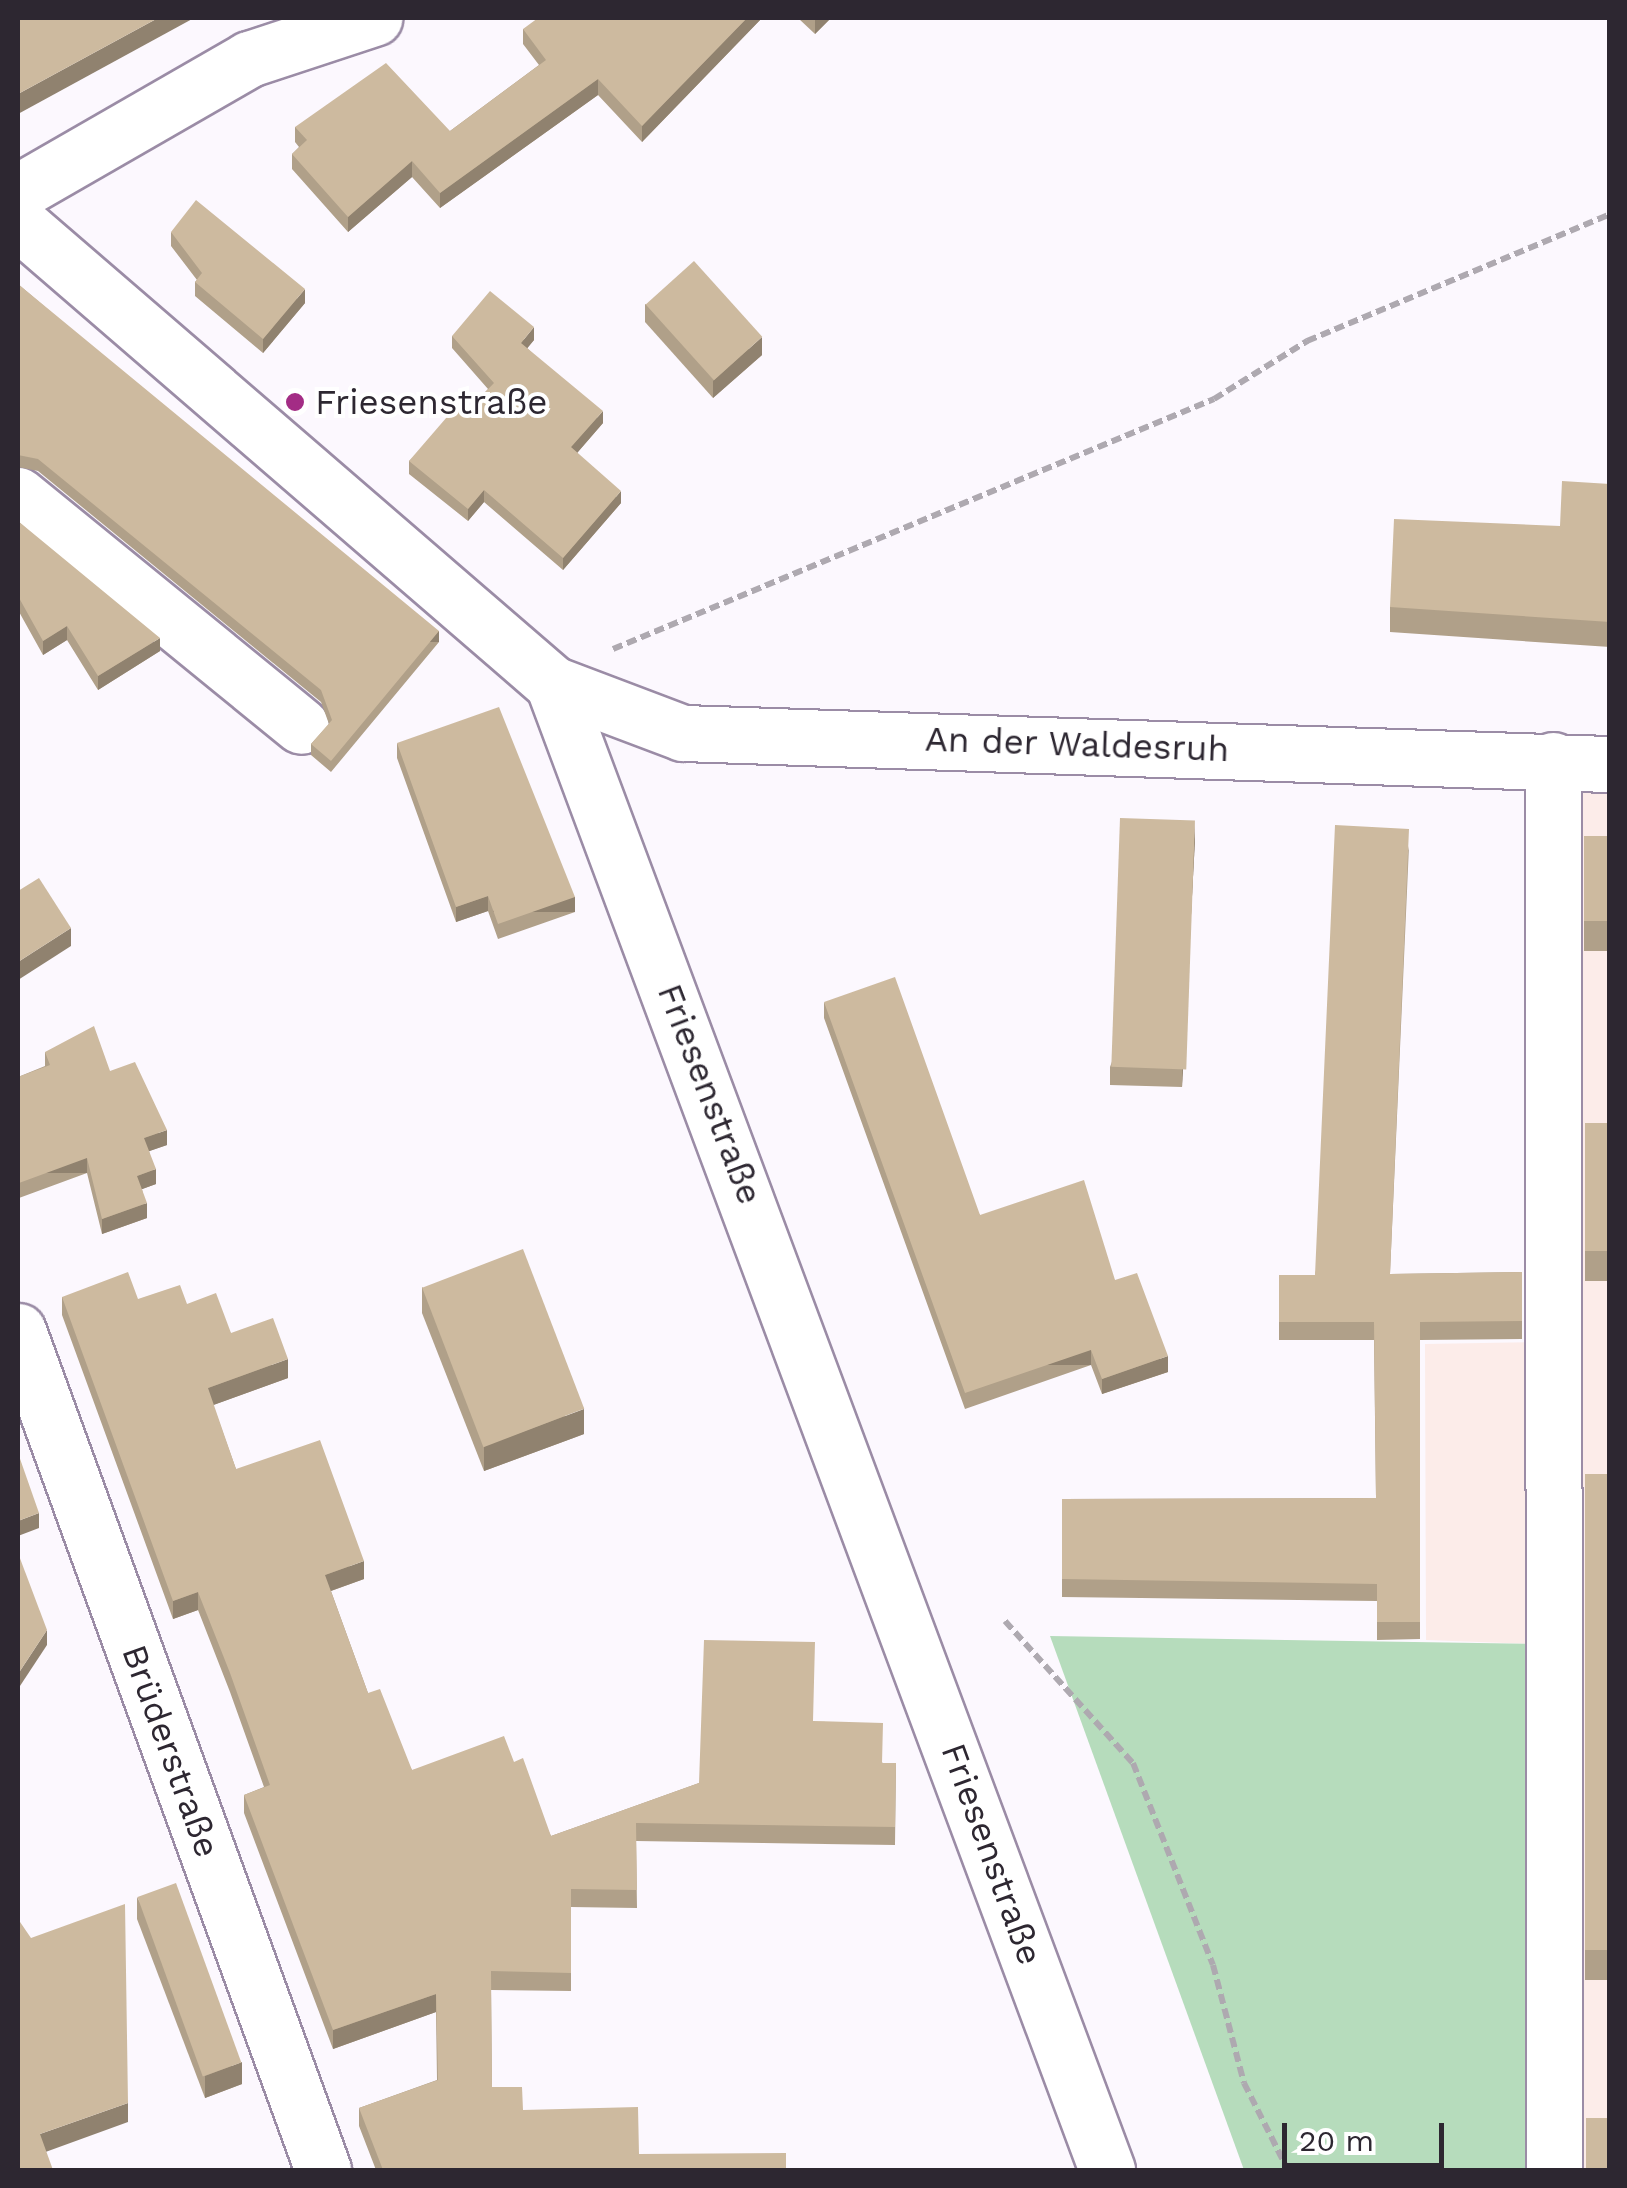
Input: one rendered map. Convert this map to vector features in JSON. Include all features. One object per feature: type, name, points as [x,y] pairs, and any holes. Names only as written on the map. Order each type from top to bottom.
[{"type":"street","points":[[18,192],[250,59],[374,18]]},
{"type":"street","name":"Friesenstraße","points":[[18,222],[554,684],[1107,2170]]},
{"type":"street","points":[[18,495],[301,726]]},
{"type":"street","name":"An der Waldesruh","points":[[554,684],[683,732],[1610,764]]},
{"type":"street","points":[[1553,760],[1554,2170]]},
{"type":"street","name":"Brüderstraße","points":[[18,1331],[323,2170]]},
{"type":"path","points":[[554,684],[628,640],[1214,399],[1308,341],[1610,214]]},
{"type":"path","points":[[1005,1620],[1133,1763],[1214,1965],[1244,2083],[1288,2170]]},
{"type":"shaded area","points":[[1530,789],[1609,790],[1609,2170],[1534,2170],[1535,1644],[1426,1640],[1425,1344],[1535,1342]]},
{"type":"green space","points":[[1050,1636],[1535,1644],[1534,2170],[1244,2170]]},
{"type":"building","points":[[18,18],[158,18],[18,94]]},
{"type":"building","points":[[538,18],[747,18],[642,126],[598,79],[440,193],[412,161],[348,217],[292,154],[307,140],[295,127],[386,63],[450,131],[546,60],[523,29]]},
{"type":"building","points":[[196,200],[305,289],[263,339],[195,282],[202,273],[171,232]]},
{"type":"building","points":[[694,261],[762,337],[714,380],[646,304]]},
{"type":"building","points":[[18,284],[439,631],[331,761],[311,744],[332,720],[321,690],[38,459],[18,455]]},
{"type":"building","points":[[490,291],[534,327],[521,343],[603,411],[571,447],[621,491],[563,558],[484,490],[468,509],[409,461],[459,403],[468,410],[494,383],[452,336]]},
{"type":"building","points":[[1562,481],[1610,484],[1610,622],[1390,607],[1394,519],[1560,526]]},
{"type":"building","points":[[18,521],[160,638],[98,676],[67,626],[43,641],[18,596]]},
{"type":"building","points":[[499,707],[575,897],[498,924],[488,896],[456,907],[397,743]]},
{"type":"building","points":[[1120,818],[1195,821],[1186,1069],[1111,1067]]},
{"type":"building","points":[[1335,825],[1409,829],[1390,1274],[1522,1272],[1522,1321],[1420,1322],[1420,1622],[1377,1622],[1377,1584],[1062,1579],[1062,1499],[1376,1498],[1374,1322],[1279,1322],[1279,1275],[1315,1275]]},
{"type":"building","points":[[1584,836],[1610,836],[1610,921],[1584,921]]},
{"type":"building","points":[[39,878],[71,928],[18,962],[18,891]]},
{"type":"building","points":[[895,977],[980,1215],[1084,1180],[1115,1280],[1137,1273],[1168,1356],[1102,1379],[1091,1350],[965,1393],[824,1002]]},
{"type":"building","points":[[94,1026],[110,1071],[135,1062],[167,1130],[144,1138],[156,1169],[137,1176],[147,1203],[102,1219],[87,1158],[19,1183],[18,1178],[18,1077],[50,1065],[45,1052]]},
{"type":"building","points":[[1585,1123],[1610,1123],[1610,1251],[1585,1251]]},
{"type":"building","points":[[523,1249],[584,1409],[483,1447],[422,1288]]},
{"type":"building","points":[[128,1272],[138,1299],[180,1285],[187,1304],[216,1293],[231,1333],[273,1318],[288,1359],[208,1388],[236,1469],[320,1440],[364,1561],[325,1575],[368,1693],[380,1689],[412,1770],[504,1736],[514,1762],[523,1758],[551,1836],[699,1783],[704,1640],[815,1642],[813,1721],[883,1723],[882,1763],[896,1763],[895,1827],[636,1823],[637,1890],[571,1889],[571,1973],[491,1971],[492,2087],[522,2087],[523,2110],[638,2107],[639,2154],[786,2153],[786,2170],[383,2170],[359,2108],[438,2080],[436,1994],[333,2030],[244,1795],[270,1785],[230,1673],[198,1592],[173,1601],[62,1297]]},
{"type":"building","points":[[18,1453],[39,1513],[18,1521]]},
{"type":"building","points":[[1585,1474],[1610,1474],[1610,1950],[1585,1950]]},
{"type":"building","points":[[18,1553],[47,1630],[18,1674]]},
{"type":"building","points":[[176,1883],[241,2062],[203,2077],[137,1897]]},
{"type":"building","points":[[125,1904],[128,2103],[40,2134],[53,2170],[18,2170],[18,1919],[31,1938]]},
{"type":"building","points":[[1586,2118],[1610,2118],[1610,2170],[1586,2170]]},
{"type":"place","name":"Friesenstraße","points":[[295,402]]}]
